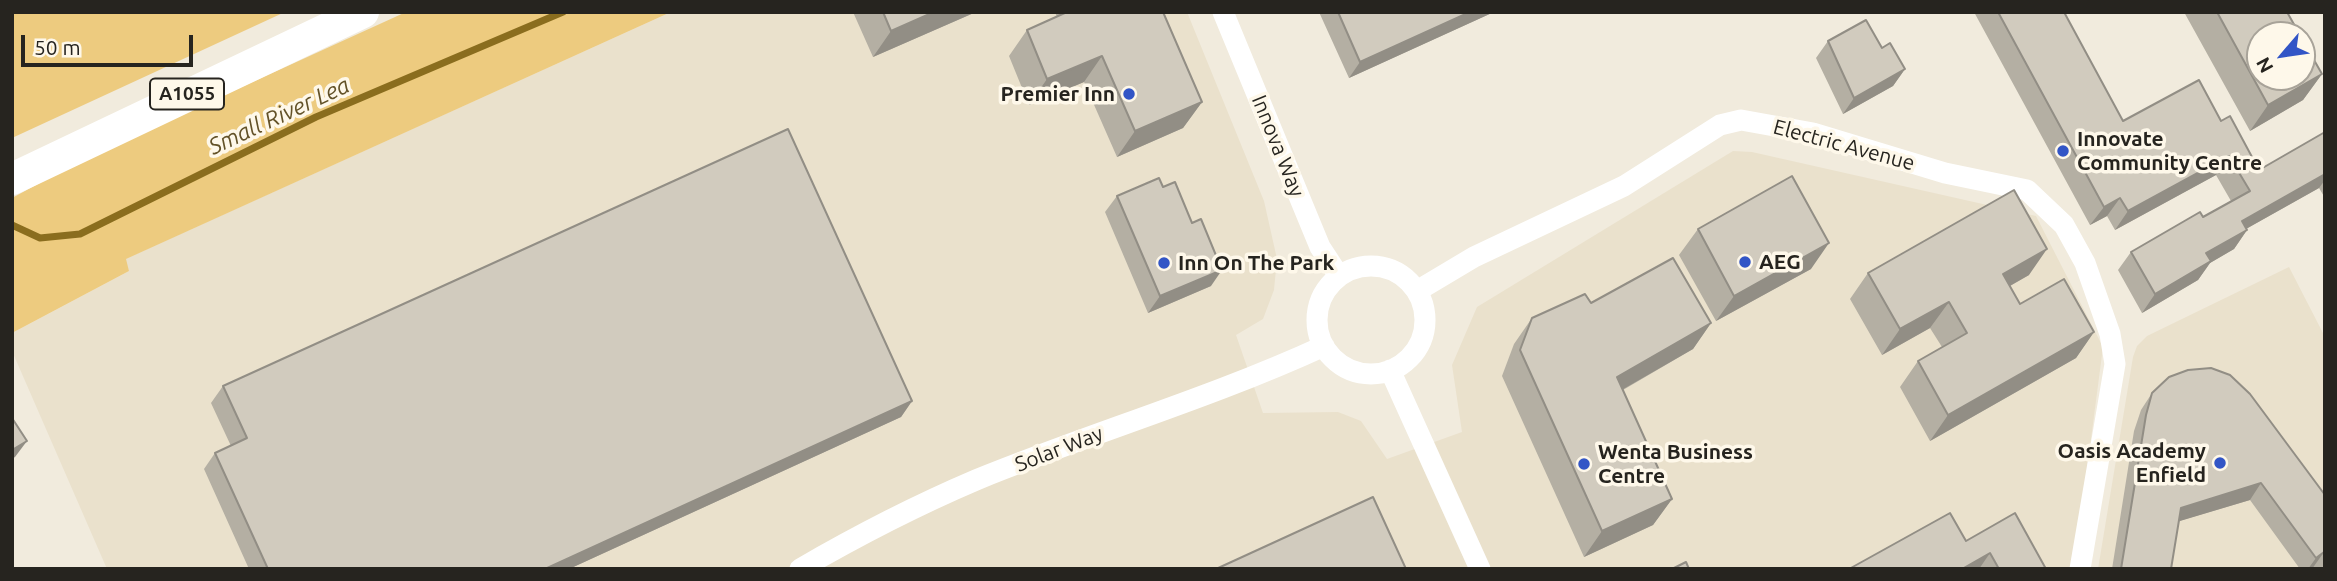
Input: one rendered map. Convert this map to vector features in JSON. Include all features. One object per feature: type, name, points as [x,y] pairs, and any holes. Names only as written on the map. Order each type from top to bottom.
[{"type":"main road","name":"A1055","points":[[12,179],[363,12]]},
{"type":"street","name":"Innova Way","points":[[1223,12],[1320,247],[1339,276]]},
{"type":"street","name":"Electric Avenue","points":[[1417,290],[1474,257],[1624,186],[1720,125],[1741,120],[1813,133],[1945,173],[2027,190],[2064,225],[2085,264],[2110,334],[2115,364],[2080,569]]},
{"type":"street","points":[[1381,267],[1405,278],[1417,290],[1424,308],[1421,340],[1403,363],[1390,370],[1371,374],[1357,372],[1334,359],[1324,346],[1318,326],[1318,308],[1325,291],[1339,276],[1356,268],[1381,267]]},
{"type":"street","name":"Solar Way","points":[[800,569],[860,534],[977,480],[1268,372],[1324,346]]},
{"type":"street","points":[[1390,370],[1480,569]]},
{"type":"shaded area","points":[[12,12],[285,12],[12,138]]},
{"type":"shaded area","points":[[406,12],[671,12],[126,259],[129,271],[12,333],[12,198],[86,158]]},
{"type":"shaded area","points":[[671,12],[1187,12],[1264,201],[1277,259],[1274,290],[1263,319],[1236,335],[1263,413],[1338,412],[1361,421],[1387,459],[1462,432],[1452,365],[1477,307],[1733,151],[1752,152],[2036,216],[2103,347],[2074,569],[107,569],[12,351],[12,333],[129,271],[125,259]]},
{"type":"shaded area","name":"Oasis Academy Enfield","points":[[2289,267],[2325,337],[2325,569],[2098,569],[2137,346],[2147,336]]},
{"type":"building","points":[[883,12],[934,12],[891,31]]},
{"type":"building","points":[[1067,12],[1163,12],[1202,102],[1135,131],[1102,56],[1047,79],[1027,30]]},
{"type":"building","points":[[1338,12],[1470,12],[1360,62]]},
{"type":"building","points":[[1998,12],[2064,12],[2123,121],[2199,80],[2221,121],[2230,116],[2259,170],[2325,132],[2325,174],[2242,221],[2247,230],[2206,253],[2211,261],[2155,294],[2131,252],[2200,212],[2203,217],[2250,191],[2229,156],[2128,211],[2120,198],[2104,207]]},
{"type":"building","points":[[2217,12],[2287,12],[2292,21],[2246,21],[2246,65]]},
{"type":"building","points":[[1866,20],[1882,48],[1890,43],[1905,69],[1854,98],[1828,41]]},
{"type":"building","points":[[2316,64],[2322,74],[2316,77]]},
{"type":"building","points":[[2260,91],[2292,91],[2268,105]]},
{"type":"building","points":[[788,129],[912,401],[545,569],[268,569],[215,453],[247,438],[223,386]]},
{"type":"building","name":"AEG","points":[[1792,176],[1829,243],[1734,296],[1698,229]]},
{"type":"building","name":"Inn On The Park","points":[[1159,178],[1163,187],[1175,182],[1192,223],[1201,219],[1222,270],[1160,296],[1117,196]]},
{"type":"building","points":[[2014,190],[2047,249],[2003,274],[2020,304],[2064,279],[2094,332],[1948,415],[1918,361],[1967,333],[1949,302],[1900,329],[1868,273]]},
{"type":"building","name":"Wenta Business Centre","points":[[1673,258],[1711,323],[1617,377],[1672,499],[1602,531],[1520,350],[1532,318],[1585,294],[1591,303]]},
{"type":"building","points":[[2211,368],[2230,375],[2250,394],[2325,495],[2325,553],[2316,558],[2261,483],[2181,508],[2171,569],[2121,569],[2152,393],[2169,377],[2188,370]]},
{"type":"building","points":[[12,418],[27,441],[12,450]]},
{"type":"building","points":[[1373,497],[1406,569],[1216,569]]},
{"type":"building","points":[[1950,513],[1966,541],[2015,513],[2046,569],[1999,569],[1990,553],[1962,569],[1849,569]]},
{"type":"building","points":[[1686,562],[1689,569],[1672,569]]},
{"type":"waterway","name":"Small River Lea","points":[[12,225],[40,238],[80,234],[316,117],[563,12]]},
{"type":"place","name":"Premier Inn","points":[[1129,94]]},
{"type":"place","name":"Innovate Community Centre","points":[[2063,151]]},
{"type":"place","name":"AEG","points":[[1745,262]]},
{"type":"place","name":"Inn On The Park","points":[[1164,263]]},
{"type":"place","name":"Oasis Academy Enfield","points":[[2220,463]]},
{"type":"place","name":"Wenta Business Centre","points":[[1584,464]]}]
